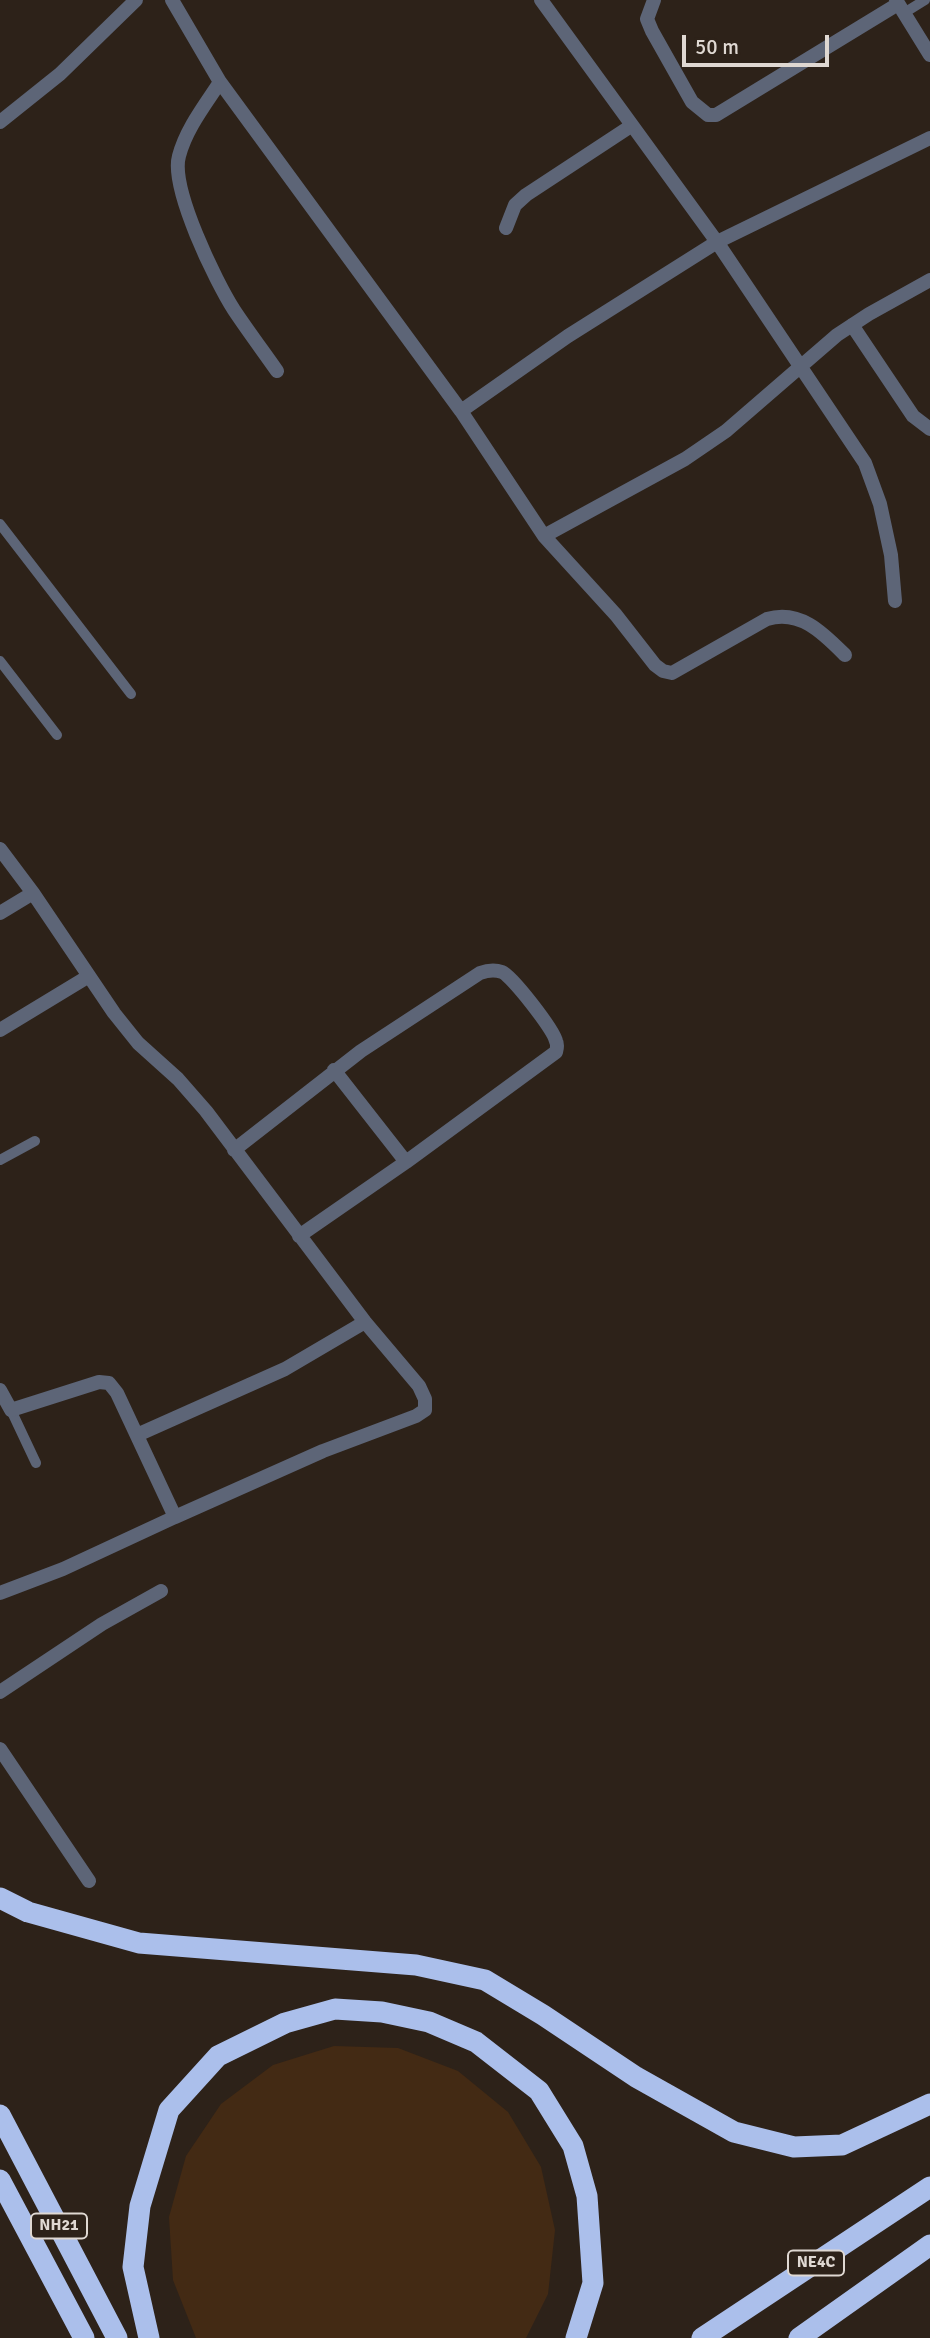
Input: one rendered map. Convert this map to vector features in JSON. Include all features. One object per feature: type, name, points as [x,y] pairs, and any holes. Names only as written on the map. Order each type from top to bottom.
[{"type":"highway","points":[[0,1898],[28,1912],[139,1943],[416,1965],[485,1980],[636,2077],[734,2132],[794,2147],[842,2145],[930,2104]]},
{"type":"highway","points":[[149,2338],[132,2267],[139,2206],[169,2110],[218,2056],[285,2023],[335,2009],[382,2012],[429,2022],[476,2042],[539,2091],[573,2146],[587,2196],[593,2283],[576,2338]]},
{"type":"highway","name":"NH21","points":[[0,2115],[117,2338]]},
{"type":"highway","name":"NH21","points":[[0,2180],[84,2338]]},
{"type":"highway","name":"NE4C","points":[[702,2338],[930,2187]]},
{"type":"highway","name":"NE4C","points":[[799,2338],[930,2245]]},
{"type":"street","points":[[0,122],[60,74],[136,0]]},
{"type":"street","points":[[172,0],[220,82],[461,411],[544,536],[616,615],[655,665],[672,673],[767,618],[779,615],[814,625],[845,655]]},
{"type":"street","points":[[541,0],[717,242],[865,463],[880,504],[891,555],[895,601]]},
{"type":"street","points":[[654,0],[647,19],[652,30],[692,102],[708,116],[716,115],[899,6],[930,55]]},
{"type":"street","points":[[220,82],[187,136],[178,159],[178,177],[188,211],[220,285],[277,371]]},
{"type":"street","points":[[506,228],[515,205],[526,195],[631,126]]},
{"type":"street","points":[[461,411],[568,336],[717,242],[930,138]]},
{"type":"street","points":[[544,536],[685,459],[726,430],[852,325],[930,280]]},
{"type":"street","points":[[852,325],[914,416],[930,429]]},
{"type":"street","points":[[0,849],[114,1013],[138,1043],[178,1079],[206,1111],[365,1322],[419,1386],[425,1399],[425,1410],[416,1416],[323,1451],[63,1569],[0,1593]]},
{"type":"street","points":[[0,913],[33,893]]},
{"type":"street","points":[[234,1150],[334,1070],[480,973],[491,970],[503,972],[513,980],[552,1033],[557,1043],[556,1052],[406,1162],[299,1236]]},
{"type":"street","points":[[0,1030],[89,976]]},
{"type":"street","points":[[334,1070],[406,1162]]},
{"type":"street","points":[[137,1435],[285,1369],[365,1322]]},
{"type":"street","points":[[0,1390],[10,1410],[99,1382],[109,1383],[117,1393],[175,1517]]},
{"type":"street","points":[[0,1692],[113,1617],[161,1591]]},
{"type":"street","points":[[0,1749],[89,1881]]},
{"type":"lane","points":[[899,6],[925,0]]},
{"type":"lane","points":[[0,524],[131,694]]},
{"type":"lane","points":[[0,661],[57,735]]},
{"type":"lane","points":[[0,1160],[34,1141]]},
{"type":"lane","points":[[10,1410],[36,1463]]},
{"type":"shaded area","points":[[334,2046],[398,2048],[458,2071],[508,2112],[541,2167],[555,2230],[548,2294],[526,2338],[196,2338],[173,2280],[169,2217],[186,2156],[221,2104],[273,2065]]}]
